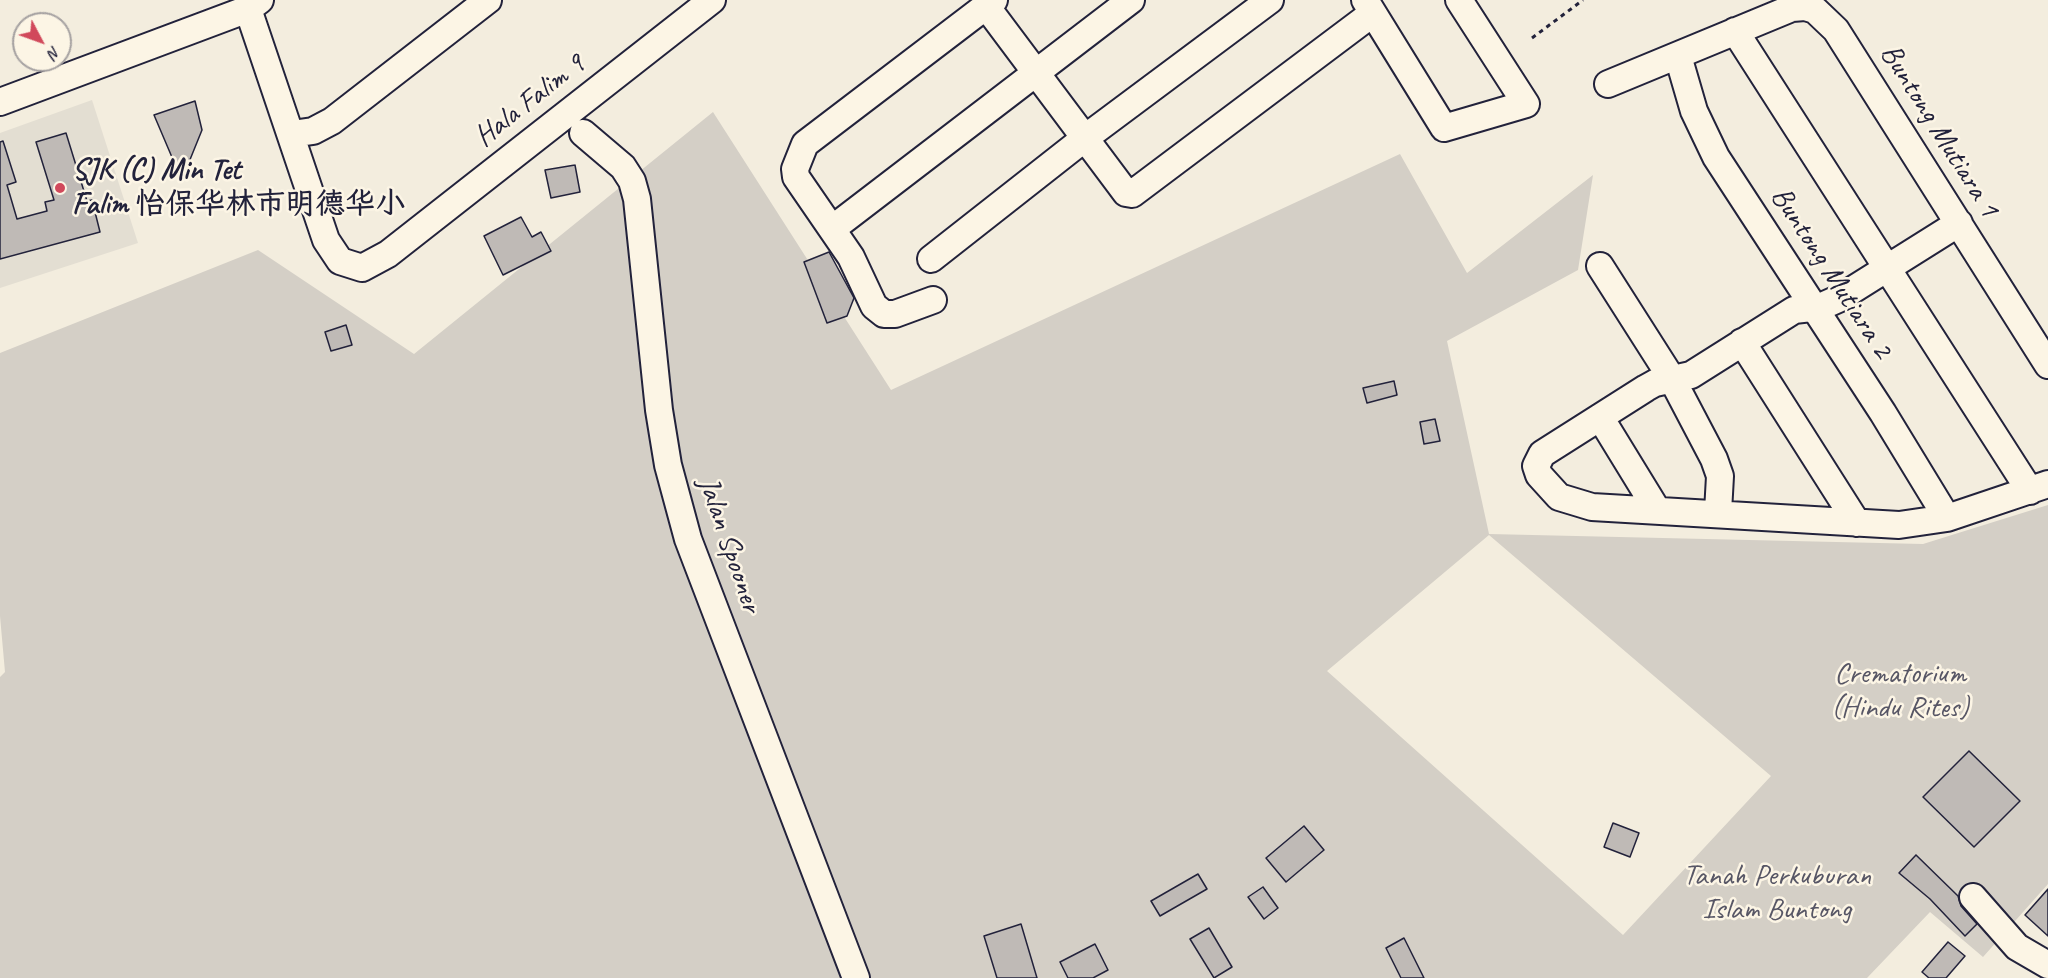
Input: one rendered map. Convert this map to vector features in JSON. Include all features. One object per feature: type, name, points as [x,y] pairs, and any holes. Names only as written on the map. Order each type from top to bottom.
[{"type":"street","points":[[292,134],[313,131],[332,121],[488,0]]},
{"type":"street","name":"Hala Falim 9","points":[[254,5],[326,240],[340,261],[362,268],[388,254],[712,0]]},
{"type":"street","points":[[832,229],[1131,0]]},
{"type":"street","points":[[931,259],[1085,138],[1270,0]]},
{"type":"street","points":[[933,300],[895,314],[884,314],[874,306],[851,257],[796,177],[795,169],[805,144],[990,3],[1036,73],[1126,193],[1132,194],[1369,7],[1444,128],[1526,104],[1460,0]]},
{"type":"street","points":[[0,102],[254,5]]},
{"type":"street","name":"Buntong Mutiara 1","points":[[1608,84],[1792,8],[1805,7],[1825,18],[1836,30],[2048,365]]},
{"type":"street","points":[[1735,31],[1887,268],[2039,488],[1947,518],[1899,525],[1718,512],[1592,507],[1573,503],[1559,496],[1539,475],[1536,466],[1542,454],[1655,383],[1691,375],[1794,310],[1838,299],[1887,268],[1959,223]]},
{"type":"street","name":"Buntong Mutiara 2","points":[[1678,56],[1694,111],[1716,158],[1883,412],[1947,518]]},
{"type":"street","name":"Jalan Spooner","points":[[583,133],[623,167],[632,181],[637,199],[660,418],[668,465],[688,539],[856,978]]},
{"type":"street","points":[[1600,266],[1672,379],[1714,459],[1720,476],[1718,512]]},
{"type":"street","points":[[1742,342],[1857,523]]},
{"type":"street","points":[[1600,417],[1657,510]]},
{"type":"street","points":[[1973,897],[2017,947],[2048,965]]},
{"type":"path","points":[[1532,38],[1583,0]]},
{"type":"shaded area","name":"SJK (C) Min Tet Falim 怡保华林市明德华小","points":[[92,100],[138,243],[0,288],[0,133]]},
{"type":"green space","points":[[713,112],[891,390],[1400,154],[1467,273],[1593,175],[1578,270],[1447,341],[1489,534],[1923,544],[2048,505],[2048,884],[1983,957],[1930,912],[1867,978],[0,978],[0,677],[5,672],[0,616],[0,353],[258,250],[414,354]],"holes":[[[1489,535],[1771,776],[1623,935],[1327,671]]]},
{"type":"building","points":[[195,101],[202,130],[187,167],[177,169],[154,115]]},
{"type":"building","points":[[66,133],[87,201],[92,200],[100,232],[0,259],[0,142],[3,141],[16,182],[7,185],[17,219],[47,211],[45,202],[54,200],[36,142]]},
{"type":"building","points":[[575,165],[580,192],[551,198],[545,170]]},
{"type":"building","points":[[521,217],[532,237],[541,232],[551,251],[503,275],[484,236]]},
{"type":"building","points":[[829,252],[854,298],[847,316],[827,323],[804,262]]},
{"type":"building","points":[[346,325],[352,345],[331,351],[325,332]]},
{"type":"building","points":[[1394,381],[1397,395],[1367,403],[1363,388]]},
{"type":"building","points":[[1435,419],[1440,441],[1424,444],[1420,422]]},
{"type":"building","points":[[1969,751],[2020,801],[1974,847],[1923,797]]},
{"type":"building","points":[[1613,823],[1639,833],[1630,857],[1604,847]]},
{"type":"building","points":[[1304,826],[1324,850],[1286,882],[1266,858]]},
{"type":"building","points":[[1916,855],[1958,896],[1961,906],[1977,924],[1965,936],[1930,899],[1899,873]]},
{"type":"building","points":[[1198,874],[1207,889],[1160,916],[1151,901]]},
{"type":"building","points":[[1263,887],[1278,908],[1264,919],[1248,897]]},
{"type":"building","points":[[2048,889],[2048,936],[2025,915]]},
{"type":"building","points":[[1021,924],[1037,978],[997,978],[984,936]]},
{"type":"building","points":[[1209,928],[1232,967],[1214,978],[1190,939]]},
{"type":"building","points":[[1404,938],[1424,978],[1401,978],[1386,948]]},
{"type":"building","points":[[1948,942],[1965,956],[1946,978],[1929,978],[1922,972]]},
{"type":"building","points":[[1095,944],[1108,970],[1093,978],[1068,978],[1060,962]]},
{"type":"place","name":"SJK (C) Min Tet Falim 怡保华林市明德华小","points":[[60,188]]},
{"type":"park label","name":"Crematorium (Hindu Rites)","points":[[1900,691]]},
{"type":"park label","name":"Tanah Perkuburan Islam Buntong","points":[[1777,893]]}]
